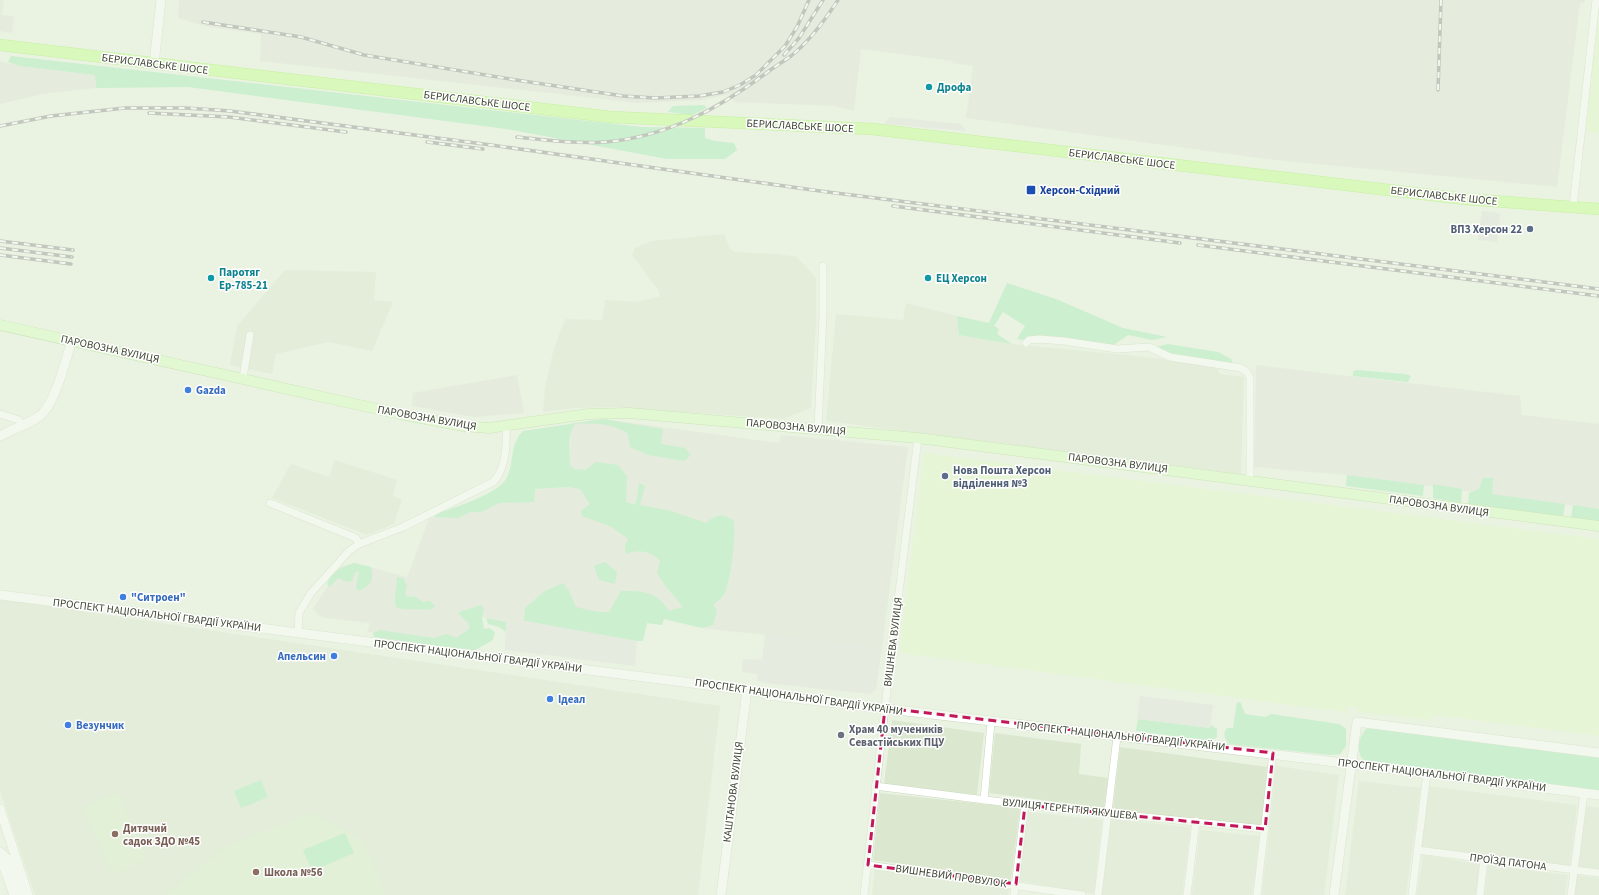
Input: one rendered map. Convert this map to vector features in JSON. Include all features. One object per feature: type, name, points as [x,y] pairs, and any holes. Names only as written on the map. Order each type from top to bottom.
[{"type":"main road","name":"БЕРИСЛАВСЬКЕ ШОСЕ","points":[[0,45],[611,117],[872,129],[1465,199],[1599,209]]},
{"type":"main road","name":"ПАРОВОЗНА ВУЛИЦЯ","points":[[0,325],[463,426],[506,426],[588,414],[629,413],[818,429],[918,438],[1599,526]]},
{"type":"street","points":[[154,64],[161,0]]},
{"type":"street","points":[[1573,207],[1596,0]]},
{"type":"street","points":[[818,429],[823,315],[823,266]]},
{"type":"street","points":[[243,378],[250,335]]},
{"type":"street","points":[[1026,343],[1029,340],[1039,339],[1064,340],[1117,348],[1149,347],[1170,357],[1241,368],[1247,372],[1250,378],[1250,480]]},
{"type":"street","points":[[0,436],[35,419],[45,411],[53,395],[72,341]]},
{"type":"street","points":[[0,414],[19,420],[21,425]]},
{"type":"street","points":[[298,633],[299,612],[311,593],[342,558],[359,544],[403,527],[493,482],[502,468],[507,438],[506,426]]},
{"type":"street","name":"ВИШНЕВА ВУЛИЦЯ","points":[[864,895],[875,786],[918,438]]},
{"type":"street","points":[[270,503],[356,538],[359,544]]},
{"type":"street","name":"ПРОСПЕКТ НАЦІОНАЛЬНОЇ ГВАРДІЇ УКРАЇНИ","points":[[0,595],[747,690],[762,692],[767,695],[885,708],[991,722],[1273,753],[1599,795]]},
{"type":"street","name":"КАШТАНОВА ВУЛИЦЯ","points":[[721,895],[747,690]]},
{"type":"street","points":[[984,800],[991,722]]},
{"type":"street","points":[[1334,895],[1357,722],[1599,753]]},
{"type":"street","points":[[1098,895],[1117,736]]},
{"type":"street","points":[[1257,895],[1273,753]]},
{"type":"street","points":[[1412,895],[1427,773]]},
{"type":"street","name":"ВУЛИЦЯ ТЕРЕНТІЯ ЯКУШЕВА","points":[[875,786],[1025,805],[1265,830]]},
{"type":"street","points":[[1571,895],[1584,793]]},
{"type":"street","points":[[1014,895],[1025,805]]},
{"type":"street","points":[[0,809],[28,895]]},
{"type":"street","points":[[1187,895],[1196,822]]},
{"type":"street","name":"ПРОЇЗД ПАТОНА","points":[[1417,850],[1599,873]]},
{"type":"street","points":[[0,852],[10,861],[22,895]]},
{"type":"street","points":[[0,856],[14,895]]},
{"type":"street","points":[[1480,895],[1484,859]]},
{"type":"street","name":"ВИШНЕВИЙ ПРОВУЛОК","points":[[868,865],[1016,884],[1082,895]]},
{"type":"highlighted area","points":[[885,708],[1273,753],[1265,829],[1025,805],[1016,884],[868,865]]},
{"type":"shaded area","points":[[0,0],[4,0],[2,15],[14,16],[12,33],[0,31]]},
{"type":"shaded area","points":[[179,0],[1585,0],[1585,3],[1580,3],[1557,187],[1266,159],[966,118],[973,66],[953,63],[953,61],[861,49],[854,111],[834,106],[734,102],[730,94],[703,100],[639,103],[260,61],[261,34],[204,26],[178,18]]},
{"type":"shaded area","points":[[1599,17],[1599,133],[1588,132],[1584,123]]},
{"type":"shaded area","points":[[11,56],[642,127],[705,128],[705,138],[715,141],[734,143],[737,150],[725,159],[667,159],[506,129],[188,87],[96,88],[95,75],[20,66],[8,62]]},
{"type":"shaded area","points":[[0,61],[20,66],[95,75],[96,88],[42,94],[0,104]]},
{"type":"shaded area","points":[[704,105],[707,108],[692,115],[668,112],[673,106]]},
{"type":"shaded area","points":[[890,117],[961,124],[966,131],[884,124]]},
{"type":"shaded area","points":[[1482,211],[1500,213],[1497,242],[1478,240]]},
{"type":"shaded area","points":[[724,234],[729,246],[734,252],[777,254],[797,257],[816,278],[816,321],[811,408],[783,419],[616,407],[576,408],[543,412],[545,388],[552,356],[559,334],[566,319],[602,320],[605,300],[635,302],[660,297],[659,291],[632,255],[635,248],[652,241]]},
{"type":"shaded area","points":[[285,270],[376,272],[374,300],[393,302],[372,351],[328,342],[276,354],[272,374],[230,365],[237,326]]},
{"type":"shaded area","points":[[1007,283],[1056,299],[1123,328],[1167,337],[1152,340],[1128,335],[1112,346],[1017,339],[1025,326],[1003,312],[994,326],[999,329],[997,334],[1012,344],[959,335],[957,316],[989,323]]},
{"type":"shaded area","points":[[906,303],[957,316],[959,335],[1012,344],[1128,355],[1216,366],[1220,374],[1244,377],[1241,474],[826,421],[836,314],[903,320]]},
{"type":"shaded area","points":[[1168,344],[1218,352],[1231,359],[1233,364],[1173,355],[1156,347]]},
{"type":"shaded area","points":[[1256,365],[1520,396],[1522,415],[1599,424],[1599,509],[1347,475],[1254,467]]},
{"type":"shaded area","points":[[1356,370],[1405,374],[1411,376],[1408,382],[1353,376],[1353,372]]},
{"type":"shaded area","points":[[517,375],[524,413],[474,417],[412,406],[413,393]]},
{"type":"shaded area","points":[[603,419],[779,443],[781,435],[908,447],[882,648],[702,628],[621,608],[616,638],[520,621],[519,624],[506,622],[470,614],[468,645],[367,632],[370,623],[325,618],[318,615],[313,609],[340,567],[354,563],[407,577],[429,519],[493,493],[569,487],[571,423]]},
{"type":"shaded area","points":[[603,419],[663,429],[661,444],[685,448],[691,455],[684,461],[648,455],[630,447],[628,434],[622,430],[596,424],[575,424],[572,428],[570,443],[570,465],[574,469],[585,470],[596,462],[618,465],[627,476],[626,502],[636,505],[639,483],[645,486],[640,505],[671,511],[706,523],[717,516],[723,516],[734,521],[734,548],[731,571],[723,596],[713,605],[717,610],[713,625],[702,628],[664,619],[662,625],[647,623],[643,641],[637,641],[524,621],[525,608],[545,591],[563,583],[569,591],[576,607],[598,612],[609,612],[621,591],[643,592],[654,596],[664,604],[669,611],[683,607],[657,573],[660,561],[649,553],[640,551],[626,554],[625,546],[628,539],[612,527],[582,516],[581,511],[590,504],[580,489],[569,487],[535,489],[534,502],[499,503],[481,512],[470,512],[458,518],[434,517],[437,514],[476,499],[496,489],[503,483],[507,477],[511,465],[514,447],[523,431]]},
{"type":"shaded area","points":[[924,453],[1599,539],[1599,736],[1433,715],[1432,720],[1358,712],[1358,707],[1348,706],[1347,713],[899,653]]},
{"type":"shaded area","points":[[335,460],[397,480],[393,496],[402,500],[394,524],[367,535],[272,498],[291,464],[329,477]]},
{"type":"shaded area","points":[[1347,475],[1424,485],[1423,496],[1346,486]]},
{"type":"shaded area","points":[[1483,478],[1493,478],[1492,494],[1565,504],[1563,517],[1468,504],[1469,493],[1479,489]]},
{"type":"shaded area","points":[[1433,484],[1462,489],[1461,503],[1433,498]]},
{"type":"shaded area","points":[[1573,505],[1599,509],[1599,522],[1571,518]]},
{"type":"shaded area","points":[[605,562],[617,572],[615,584],[599,580],[594,566]]},
{"type":"shaded area","points":[[354,563],[371,567],[372,579],[369,585],[359,591],[356,588],[359,571],[355,573],[352,581],[348,582],[338,578],[330,587],[327,584],[338,570]]},
{"type":"shaded area","points":[[397,577],[403,578],[407,586],[405,594],[407,597],[414,596],[423,602],[430,601],[435,606],[431,610],[405,609],[396,607],[395,597]]},
{"type":"shaded area","points":[[0,599],[720,706],[698,895],[35,895],[0,791]]},
{"type":"shaded area","points":[[481,605],[484,610],[482,617],[484,629],[489,628],[495,632],[493,640],[473,651],[374,637],[373,633],[380,630],[434,638],[446,634],[456,638],[469,629],[469,624],[459,614],[459,612]]},
{"type":"shaded area","points":[[486,618],[506,622],[509,629],[506,632],[499,627],[488,624]]},
{"type":"shaded area","points":[[520,620],[637,641],[635,666],[505,650],[506,622],[519,624]]},
{"type":"shaded area","points":[[765,634],[882,648],[876,689],[870,694],[757,681],[758,674],[742,672],[743,659],[762,660]]},
{"type":"shaded area","points":[[1140,696],[1213,705],[1210,728],[1137,719]]},
{"type":"shaded area","points":[[1237,702],[1241,703],[1245,714],[1265,717],[1271,714],[1339,724],[1346,729],[1346,746],[1340,754],[1331,755],[1229,744],[1224,734],[1227,728],[1233,728]]},
{"type":"shaded area","points":[[1138,719],[1210,728],[1211,725],[1217,729],[1217,737],[1210,741],[1136,731]]},
{"type":"shaded area","points":[[892,720],[984,733],[977,795],[884,784]]},
{"type":"shaded area","points":[[1371,728],[1599,757],[1599,791],[1365,761],[1360,754],[1359,745],[1363,733],[1366,729]]},
{"type":"shaded area","points":[[995,733],[1081,744],[1079,774],[1108,778],[1104,808],[989,793]]},
{"type":"shaded area","points":[[1120,747],[1267,767],[1262,827],[1113,809]]},
{"type":"shaded area","points":[[1276,766],[1339,775],[1324,895],[1262,895]]},
{"type":"shaded area","points":[[261,780],[268,797],[241,808],[234,791]]},
{"type":"shaded area","points":[[1359,781],[1421,788],[1406,895],[1345,895]]},
{"type":"shaded area","points":[[1428,786],[1577,805],[1570,866],[1420,848]]},
{"type":"shaded area","name":"Дитячий садок ЗДО №45","points":[[118,793],[147,859],[113,875],[83,808]]},
{"type":"shaded area","points":[[880,793],[1020,808],[1011,880],[873,860]]},
{"type":"shaded area","points":[[1585,806],[1599,808],[1599,870],[1578,867]]},
{"type":"shaded area","points":[[1028,812],[1102,820],[1094,894],[1019,881]]},
{"type":"shaded area","points":[[311,813],[364,842],[386,895],[166,895],[225,847]]},
{"type":"shaded area","points":[[1111,819],[1191,827],[1182,895],[1101,895]]},
{"type":"shaded area","points":[[1200,830],[1260,836],[1252,895],[1192,895]]},
{"type":"shaded area","points":[[345,833],[354,853],[312,871],[303,850]]},
{"type":"shaded area","points":[[1423,855],[1480,864],[1476,895],[1417,895]]},
{"type":"shaded area","points":[[1488,865],[1568,875],[1565,895],[1484,895]]},
{"type":"shaded area","points":[[875,868],[1009,889],[1008,895],[872,895]]},
{"type":"shaded area","points":[[1576,875],[1599,878],[1599,895],[1574,895]]},
{"type":"railway","points":[[203,22],[301,37],[364,55],[623,96],[655,98],[699,96],[723,92],[740,85],[756,75],[785,46],[797,27],[809,0]]},
{"type":"railway","points":[[784,55],[799,38],[823,0]]},
{"type":"railway","points":[[517,137],[572,142],[605,142],[628,139],[671,127],[692,118],[731,97],[791,56],[805,44],[817,30],[838,0]]},
{"type":"railway","points":[[1438,90],[1441,0]]},
{"type":"railway","points":[[0,126],[51,116],[125,108],[185,108],[230,111],[491,145],[820,191],[1599,289]]},
{"type":"railway","points":[[149,113],[229,117],[346,132]]},
{"type":"railway","points":[[427,142],[483,149]]},
{"type":"railway","points":[[893,206],[1180,243]]},
{"type":"railway","points":[[0,241],[73,250]]},
{"type":"railway","points":[[1198,245],[1599,296]]},
{"type":"railway","points":[[0,248],[72,257]]},
{"type":"railway","points":[[0,255],[71,264]]},
{"type":"place","name":"Дрофа","points":[[929,87]]},
{"type":"place","name":"Херсон-Східний","points":[[1031,190]]},
{"type":"place","name":"ВПЗ Херсон 22","points":[[1530,229]]},
{"type":"place","name":"Паротяг Ер-785-21","points":[[211,278]]},
{"type":"place","name":"ЕЦ Херсон","points":[[928,278]]},
{"type":"place","name":"Gazda","points":[[188,390]]},
{"type":"place","name":"Нова Пошта Херсон відділення №3","points":[[945,476]]},
{"type":"place","name":"\"Ситроен\"","points":[[123,597]]},
{"type":"place","name":"Апельсин","points":[[334,656]]},
{"type":"place","name":"Ідеал","points":[[550,699]]},
{"type":"place","name":"Везунчик","points":[[68,725]]},
{"type":"place","name":"Храм 40 мучеників Севастійських ПЦУ","points":[[841,735]]},
{"type":"place","name":"Дитячий садок ЗДО №45","points":[[115,834]]},
{"type":"place","name":"Школа №56","points":[[256,872]]}]
